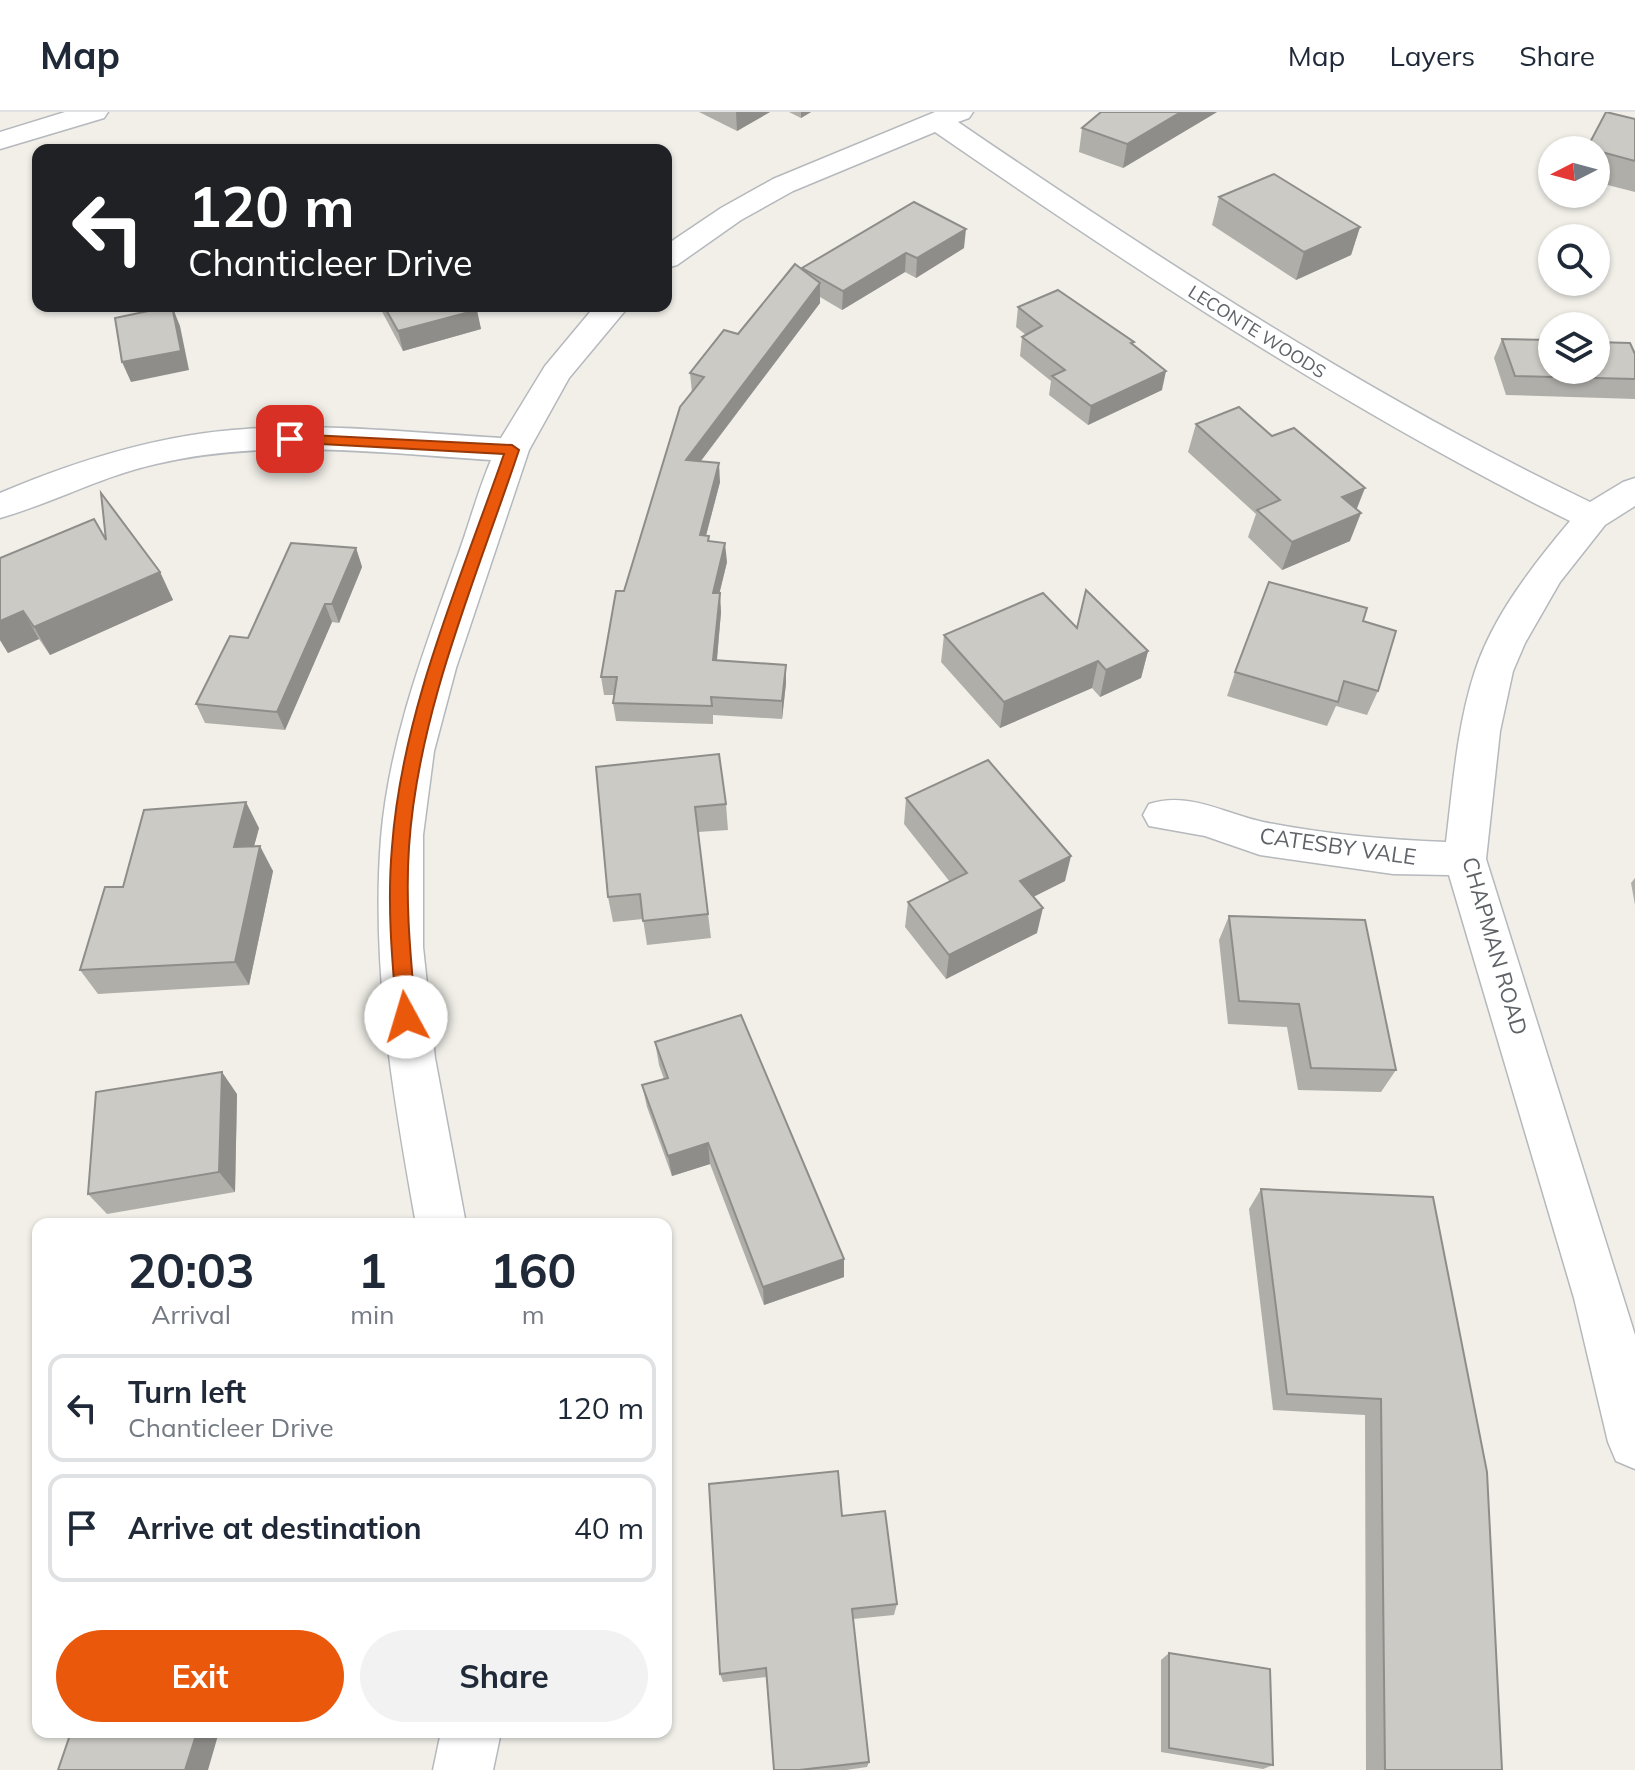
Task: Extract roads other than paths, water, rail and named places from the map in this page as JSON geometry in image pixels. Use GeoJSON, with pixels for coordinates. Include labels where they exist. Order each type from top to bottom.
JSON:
{"type":"FeatureCollection","features":[{"type":"Feature","properties":{"kind":"street"},"geometry":{"type":"LineString","coordinates":[[0,141],[94,112]]}},
{"type":"Feature","properties":{"kind":"street"},"geometry":{"type":"LineString","coordinates":[[672,255],[731,214],[783,185],[948,117]]}},
{"type":"Feature","properties":{"kind":"street","name":"LECONTE WOODS"},"geometry":{"type":"LineString","coordinates":[[948,117],[1269,342],[1535,491],[1592,517]]}},
{"type":"Feature","properties":{"kind":"street"},"geometry":{"type":"LineString","coordinates":[[440,1218],[416,1096],[403,991],[398,918],[400,845],[409,777],[428,698],[512,450],[557,373],[608,312]]}},
{"type":"Feature","properties":{"kind":"street"},"geometry":{"type":"LineString","coordinates":[[0,506],[100,468],[209,443],[290,439],[512,450]]}},
{"type":"Feature","properties":{"kind":"street","name":"CHAPMAN ROAD"},"geometry":{"type":"LineString","coordinates":[[1635,490],[1592,517],[1546,574],[1506,643],[1494,671],[1480,731],[1465,859],[1600,1298],[1635,1442]]}},
{"type":"Feature","properties":{"kind":"street","name":"CATESBY VALE"},"geometry":{"type":"LineString","coordinates":[[1164,815],[1206,820],[1260,838],[1393,857],[1465,859]]}},
{"type":"Feature","properties":{"kind":"street"},"geometry":{"type":"LineString","coordinates":[[463,1770],[470,1738]]}}]}
